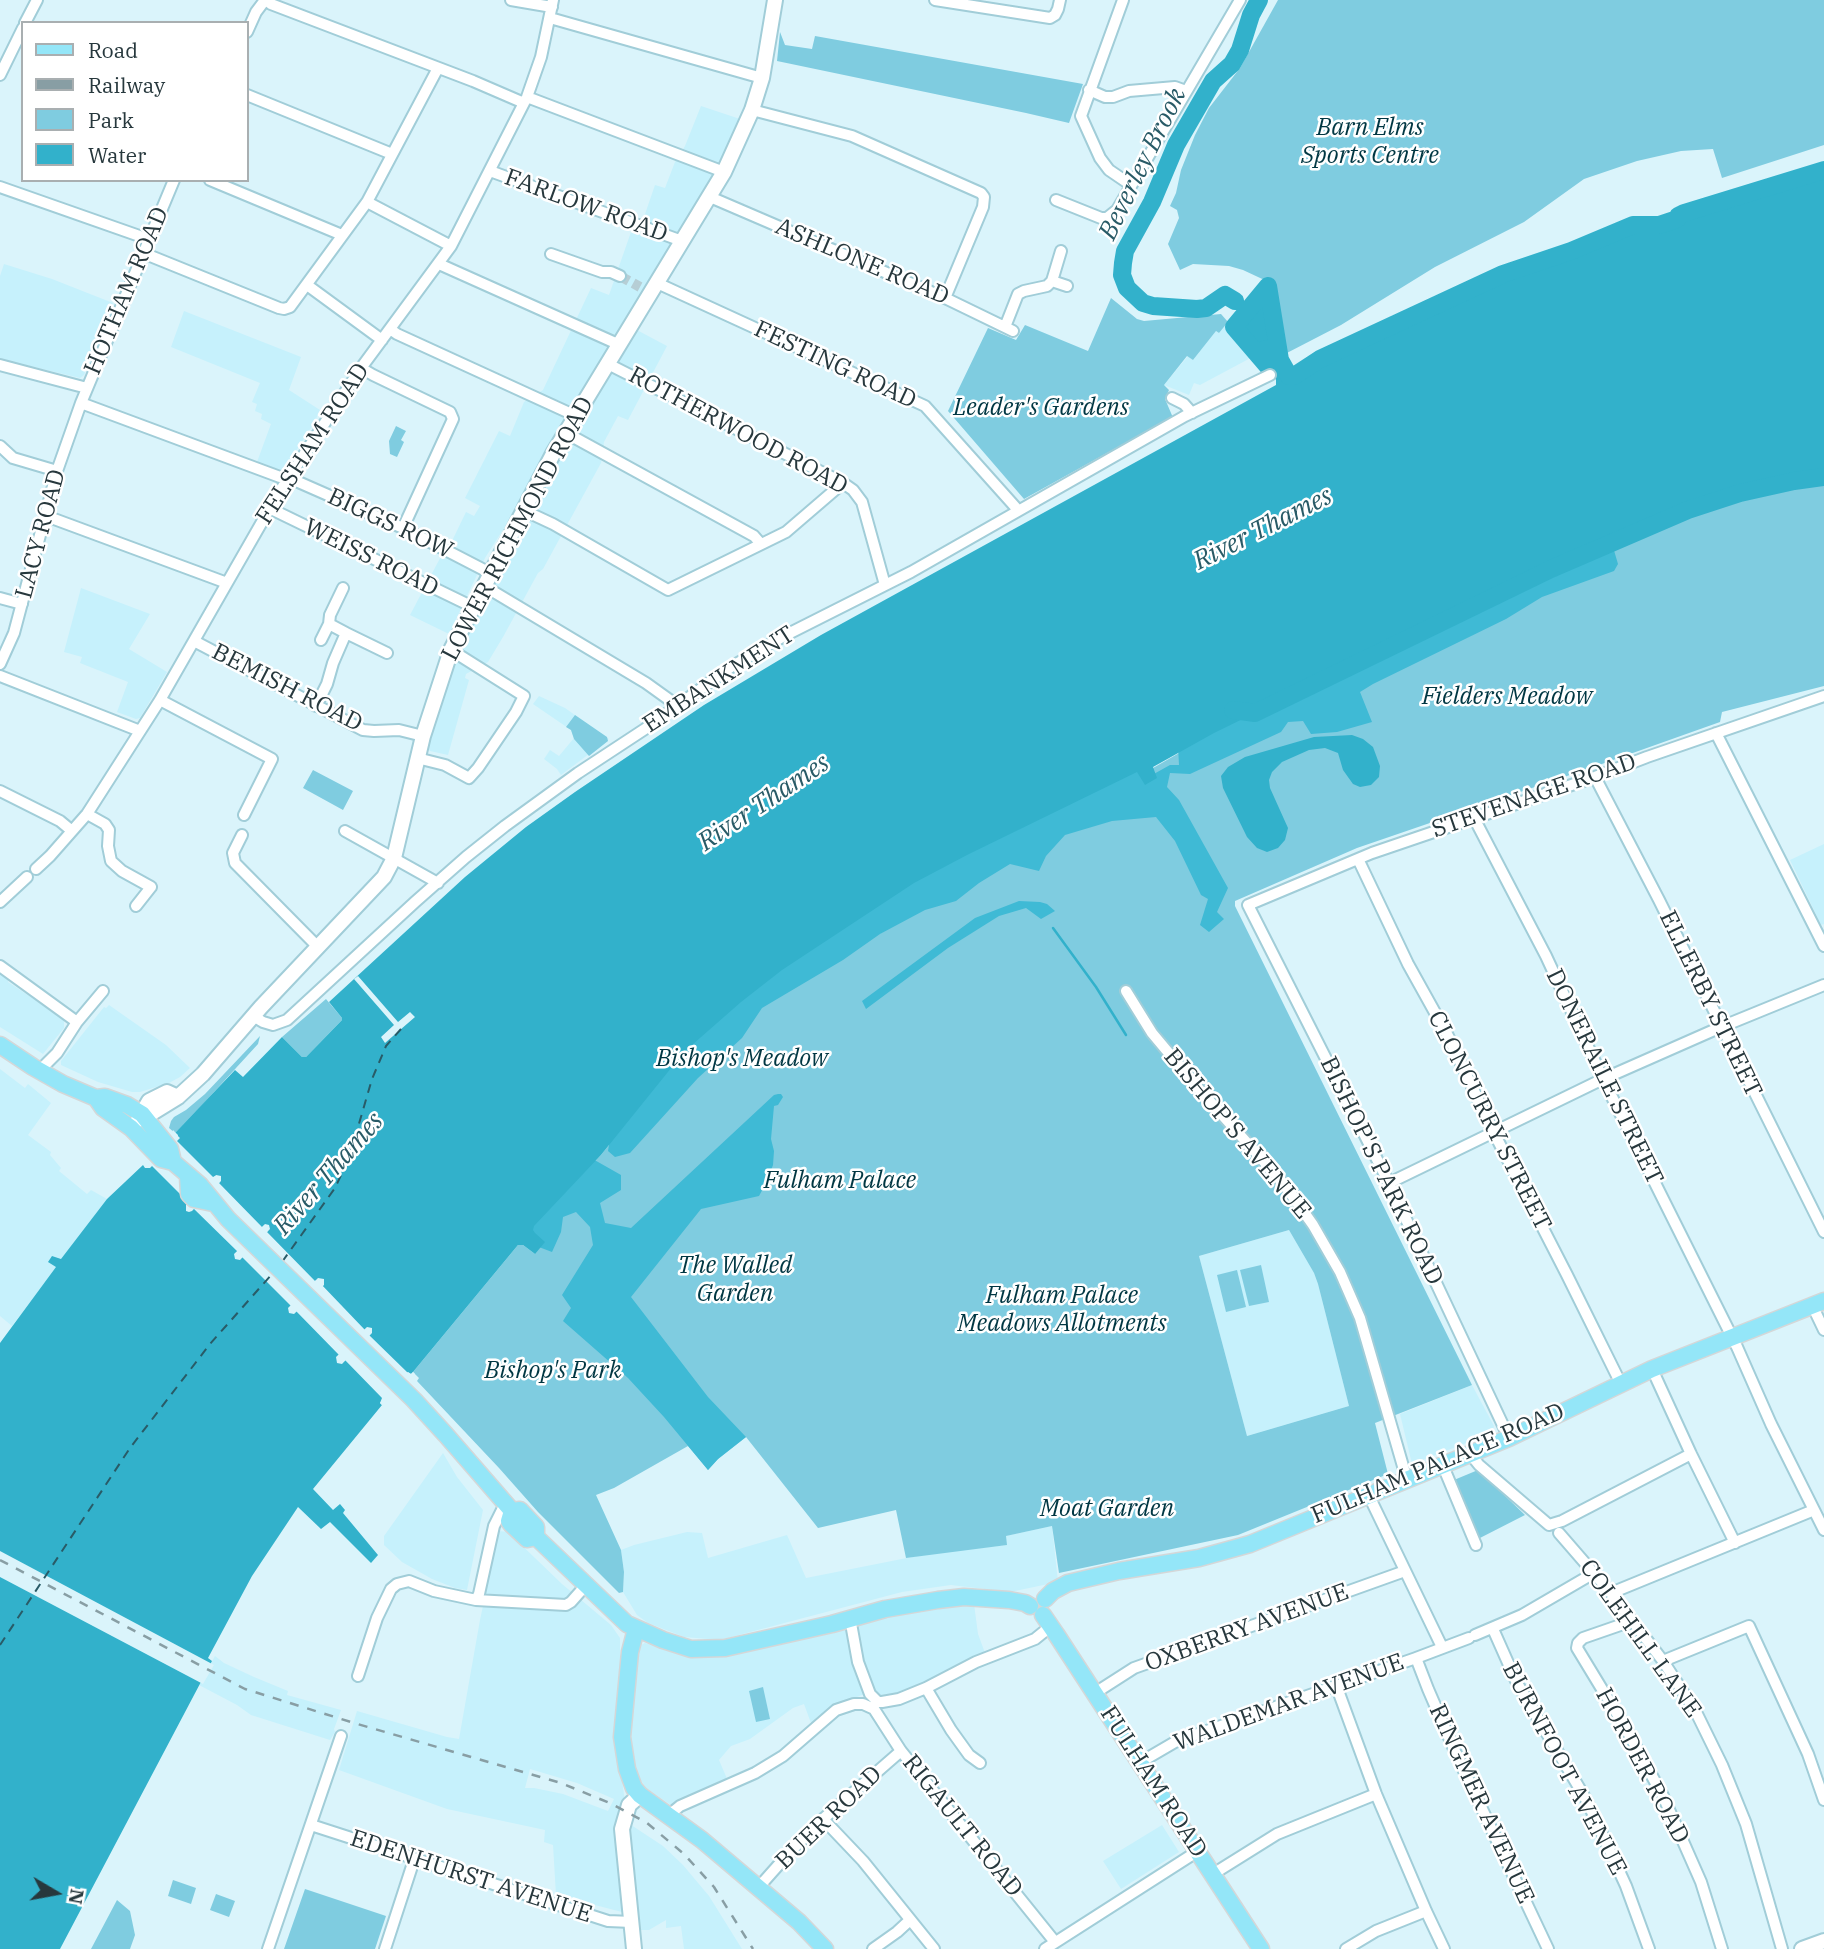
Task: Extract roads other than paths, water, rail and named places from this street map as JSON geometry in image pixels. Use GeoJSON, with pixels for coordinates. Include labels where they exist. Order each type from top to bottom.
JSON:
{"type":"FeatureCollection","features":[{"type":"Feature","properties":{"kind":"main road","name":"LOWER RICHMOND ROAD"},"geometry":{"type":"LineString","coordinates":[[142,1114],[152,1113],[178,1097],[203,1074],[253,1016],[384,877],[394,858],[423,736],[451,650],[566,433],[620,345],[649,288],[682,241],[724,172],[752,110],[762,78],[775,0]]}},
{"type":"Feature","properties":{"kind":"main road"},"geometry":{"type":"LineString","coordinates":[[0,1045],[63,1084],[96,1098],[105,1097],[125,1104],[142,1114],[156,1138],[161,1159],[173,1162],[188,1176],[189,1194],[194,1199],[213,1203],[446,1434],[509,1508],[511,1524],[527,1539],[536,1537],[619,1617],[636,1629],[684,1647],[715,1649],[783,1636],[913,1603],[964,1597],[1026,1603],[1042,1612]]}},
{"type":"Feature","properties":{"kind":"main road","name":"LOWER RICHMOND ROAD"},"geometry":{"type":"LineString","coordinates":[[156,1138],[162,1117],[172,1108],[178,1097]]}},
{"type":"Feature","properties":{"kind":"main road"},"geometry":{"type":"LineString","coordinates":[[96,1098],[103,1108],[131,1128],[156,1138]]}},
{"type":"Feature","properties":{"kind":"main road"},"geometry":{"type":"LineString","coordinates":[[131,1128],[142,1114]]}},
{"type":"Feature","properties":{"kind":"main road","name":"FULHAM PALACE ROAD"},"geometry":{"type":"LineString","coordinates":[[1042,1612],[1062,1586],[1072,1582],[1199,1558],[1250,1544],[1471,1455],[1652,1369],[1818,1303]]}},
{"type":"Feature","properties":{"kind":"main road","name":"FULHAM ROAD"},"geometry":{"type":"LineString","coordinates":[[1042,1612],[1261,1949]]}},
{"type":"Feature","properties":{"kind":"main road"},"geometry":{"type":"LineString","coordinates":[[636,1629],[630,1652],[622,1737],[630,1781],[640,1795],[702,1840],[799,1922],[825,1949]]}},
{"type":"Feature","properties":{"kind":"main road"},"geometry":{"type":"LineString","coordinates":[[634,1949],[622,1829],[629,1805],[640,1795]]}},
{"type":"Feature","properties":{"kind":"main road"},"geometry":{"type":"LineString","coordinates":[[1805,1948],[1824,1941]]}},
{"type":"Feature","properties":{"kind":"street"},"geometry":{"type":"LineString","coordinates":[[26,21],[37,0]]}},
{"type":"Feature","properties":{"kind":"street"},"geometry":{"type":"LineString","coordinates":[[248,30],[256,12],[266,0],[438,68],[724,172]]}},
{"type":"Feature","properties":{"kind":"street"},"geometry":{"type":"LineString","coordinates":[[511,0],[552,9],[762,78]]}},
{"type":"Feature","properties":{"kind":"street"},"geometry":{"type":"LineString","coordinates":[[934,0],[1050,18],[1055,15],[1060,0]]}},
{"type":"Feature","properties":{"kind":"street"},"geometry":{"type":"LineString","coordinates":[[1124,0],[1080,116],[1100,158],[1109,170],[1131,185]]}},
{"type":"Feature","properties":{"kind":"street"},"geometry":{"type":"LineString","coordinates":[[1056,200],[1101,218],[1107,218],[1117,210],[1240,0]]}},
{"type":"Feature","properties":{"kind":"street","name":"FELSHAM ROAD"},"geometry":{"type":"LineString","coordinates":[[0,902],[32,873],[87,814],[160,700],[270,508],[361,368],[439,264],[526,100],[541,57],[552,9]]}},
{"type":"Feature","properties":{"kind":"street"},"geometry":{"type":"LineString","coordinates":[[0,75],[21,35]]}},
{"type":"Feature","properties":{"kind":"street"},"geometry":{"type":"LineString","coordinates":[[143,253],[284,309],[290,307],[367,202],[438,68]]}},
{"type":"Feature","properties":{"kind":"street"},"geometry":{"type":"LineString","coordinates":[[1089,90],[1105,97],[1129,91],[1175,87],[1186,91]]}},
{"type":"Feature","properties":{"kind":"street"},"geometry":{"type":"LineString","coordinates":[[248,95],[392,154]]}},
{"type":"Feature","properties":{"kind":"street"},"geometry":{"type":"LineString","coordinates":[[752,110],[852,136],[981,192],[984,197],[982,207],[945,298]]}},
{"type":"Feature","properties":{"kind":"street","name":"FARLOW ROAD"},"geometry":{"type":"LineString","coordinates":[[490,171],[682,241]]}},
{"type":"Feature","properties":{"kind":"street","name":"HOTHAM ROAD"},"geometry":{"type":"LineString","coordinates":[[81,403],[173,182]]}},
{"type":"Feature","properties":{"kind":"street"},"geometry":{"type":"LineString","coordinates":[[215,182],[342,235]]}},
{"type":"Feature","properties":{"kind":"street"},"geometry":{"type":"LineString","coordinates":[[0,187],[148,239]]}},
{"type":"Feature","properties":{"kind":"street","name":"ASHLONE ROAD"},"geometry":{"type":"LineString","coordinates":[[710,197],[945,298],[1009,329],[1018,295],[1047,286],[1052,281]]}},
{"type":"Feature","properties":{"kind":"street"},"geometry":{"type":"LineString","coordinates":[[367,202],[450,246]]}},
{"type":"Feature","properties":{"kind":"street"},"geometry":{"type":"LineString","coordinates":[[1061,251],[1052,281],[1067,286]]}},
{"type":"Feature","properties":{"kind":"street"},"geometry":{"type":"LineString","coordinates":[[551,254],[621,276]]}},
{"type":"Feature","properties":{"kind":"street"},"geometry":{"type":"LineString","coordinates":[[439,264],[620,345]]}},
{"type":"Feature","properties":{"kind":"street"},"geometry":{"type":"LineString","coordinates":[[307,285],[382,340]]}},
{"type":"Feature","properties":{"kind":"street","name":"FESTING ROAD"},"geometry":{"type":"LineString","coordinates":[[649,288],[925,406],[1018,510]]}},
{"type":"Feature","properties":{"kind":"street"},"geometry":{"type":"LineString","coordinates":[[390,329],[576,416]]}},
{"type":"Feature","properties":{"kind":"street","name":"ROTHERWOOD ROAD"},"geometry":{"type":"LineString","coordinates":[[608,364],[843,483],[862,502],[886,585]]}},
{"type":"Feature","properties":{"kind":"street"},"geometry":{"type":"LineString","coordinates":[[0,365],[87,388]]}},
{"type":"Feature","properties":{"kind":"street"},"geometry":{"type":"LineString","coordinates":[[361,368],[450,412],[453,419],[403,528]]}},
{"type":"Feature","properties":{"kind":"street","name":"EMBANKMENT"},"geometry":{"type":"LineString","coordinates":[[253,1016],[273,1025],[287,1020],[466,857],[531,806],[731,667],[784,636],[886,585],[1192,413],[1270,375]]}},
{"type":"Feature","properties":{"kind":"street"},"geometry":{"type":"LineString","coordinates":[[1172,398],[1184,404],[1192,413]]}},
{"type":"Feature","properties":{"kind":"street","name":"BIGGS ROW"},"geometry":{"type":"LineString","coordinates":[[81,403],[351,504],[491,573]]}},
{"type":"Feature","properties":{"kind":"street","name":"LACY ROAD"},"geometry":{"type":"LineString","coordinates":[[0,664],[14,633],[57,471],[81,403]]}},
{"type":"Feature","properties":{"kind":"street"},"geometry":{"type":"LineString","coordinates":[[566,433],[754,536],[761,544]]}},
{"type":"Feature","properties":{"kind":"street"},"geometry":{"type":"LineString","coordinates":[[0,446],[13,458],[57,471]]}},
{"type":"Feature","properties":{"kind":"street"},"geometry":{"type":"LineString","coordinates":[[523,510],[553,524],[668,590],[786,532],[843,483]]}},
{"type":"Feature","properties":{"kind":"street","name":"WEISS ROAD"},"geometry":{"type":"LineString","coordinates":[[270,508],[473,607]]}},
{"type":"Feature","properties":{"kind":"street"},"geometry":{"type":"LineString","coordinates":[[46,516],[227,583]]}},
{"type":"Feature","properties":{"kind":"street"},"geometry":{"type":"LineString","coordinates":[[484,586],[678,706]]}},
{"type":"Feature","properties":{"kind":"street"},"geometry":{"type":"LineString","coordinates":[[321,640],[343,588]]}},
{"type":"Feature","properties":{"kind":"street"},"geometry":{"type":"LineString","coordinates":[[0,598],[22,604]]}},
{"type":"Feature","properties":{"kind":"street"},"geometry":{"type":"LineString","coordinates":[[329,624],[387,653]]}},
{"type":"Feature","properties":{"kind":"street"},"geometry":{"type":"LineString","coordinates":[[316,706],[346,633]]}},
{"type":"Feature","properties":{"kind":"street","name":"BEMISH ROAD"},"geometry":{"type":"LineString","coordinates":[[194,641],[363,730],[398,730],[423,736]]}},
{"type":"Feature","properties":{"kind":"street"},"geometry":{"type":"LineString","coordinates":[[417,758],[445,765],[469,778],[516,712],[524,696],[451,650]]}},
{"type":"Feature","properties":{"kind":"street"},"geometry":{"type":"LineString","coordinates":[[0,676],[140,731]]}},
{"type":"Feature","properties":{"kind":"street","name":"STEVENAGE ROAD"},"geometry":{"type":"LineString","coordinates":[[1248,905],[1358,859],[1824,696]]}},
{"type":"Feature","properties":{"kind":"street"},"geometry":{"type":"LineString","coordinates":[[160,700],[272,759],[244,815]]}},
{"type":"Feature","properties":{"kind":"street"},"geometry":{"type":"LineString","coordinates":[[1716,733],[1824,946]]}},
{"type":"Feature","properties":{"kind":"street","name":"ELLERBY STREET"},"geometry":{"type":"LineString","coordinates":[[1595,777],[1824,1232]]}},
{"type":"Feature","properties":{"kind":"street"},"geometry":{"type":"LineString","coordinates":[[0,791],[60,821],[72,831]]}},
{"type":"Feature","properties":{"kind":"street"},"geometry":{"type":"LineString","coordinates":[[87,814],[105,824],[111,861],[122,871],[151,887],[136,906]]}},
{"type":"Feature","properties":{"kind":"street","name":"DONERAILE STREET"},"geometry":{"type":"LineString","coordinates":[[1474,818],[1546,956],[1603,1079],[1732,1337],[1771,1424],[1824,1530]]}},
{"type":"Feature","properties":{"kind":"street"},"geometry":{"type":"LineString","coordinates":[[345,831],[438,883]]}},
{"type":"Feature","properties":{"kind":"street"},"geometry":{"type":"LineString","coordinates":[[242,835],[233,853],[235,863],[318,947]]}},
{"type":"Feature","properties":{"kind":"street","name":"CLONCURRY STREET"},"geometry":{"type":"LineString","coordinates":[[1358,859],[1408,964],[1448,1036],[1621,1384]]}},
{"type":"Feature","properties":{"kind":"street","name":"BISHOP'S PARK ROAD"},"geometry":{"type":"LineString","coordinates":[[1248,905],[1389,1184],[1510,1438]]}},
{"type":"Feature","properties":{"kind":"street"},"geometry":{"type":"LineString","coordinates":[[0,966],[76,1022]]}},
{"type":"Feature","properties":{"kind":"street"},"geometry":{"type":"LineString","coordinates":[[1389,1184],[1603,1079],[1824,985]]}},
{"type":"Feature","properties":{"kind":"street"},"geometry":{"type":"LineString","coordinates":[[39,1071],[57,1053],[76,1022],[103,990]]}},
{"type":"Feature","properties":{"kind":"street","name":"BISHOP'S AVENUE"},"geometry":{"type":"LineString","coordinates":[[1126,991],[1152,1033],[1284,1184],[1313,1225],[1340,1272],[1360,1318],[1407,1480]]}},
{"type":"Feature","properties":{"kind":"street"},"geometry":{"type":"LineString","coordinates":[[1818,1303],[1824,1330]]}},
{"type":"Feature","properties":{"kind":"street"},"geometry":{"type":"LineString","coordinates":[[1652,1369],[1735,1543]]}},
{"type":"Feature","properties":{"kind":"street"},"geometry":{"type":"LineString","coordinates":[[1471,1455],[1549,1525],[1562,1521],[1691,1454]]}},
{"type":"Feature","properties":{"kind":"street"},"geometry":{"type":"LineString","coordinates":[[1443,1466],[1476,1545]]}},
{"type":"Feature","properties":{"kind":"street"},"geometry":{"type":"LineString","coordinates":[[1369,1496],[1441,1647]]}},
{"type":"Feature","properties":{"kind":"street"},"geometry":{"type":"LineString","coordinates":[[476,1600],[494,1526],[509,1508]]}},
{"type":"Feature","properties":{"kind":"street"},"geometry":{"type":"LineString","coordinates":[[1611,1593],[1814,1510]]}},
{"type":"Feature","properties":{"kind":"street","name":"COLEHILL LANE"},"geometry":{"type":"LineString","coordinates":[[1559,1534],[1611,1593],[1663,1661],[1696,1712],[1722,1765],[1746,1824],[1782,1949]]}},
{"type":"Feature","properties":{"kind":"street","name":"OXBERRY AVENUE"},"geometry":{"type":"LineString","coordinates":[[1095,1693],[1139,1666],[1405,1572]]}},
{"type":"Feature","properties":{"kind":"street"},"geometry":{"type":"LineString","coordinates":[[1493,1629],[1594,1573]]}},
{"type":"Feature","properties":{"kind":"street"},"geometry":{"type":"LineString","coordinates":[[358,1676],[391,1589],[403,1581],[444,1594],[476,1600],[566,1605],[587,1584]]}},
{"type":"Feature","properties":{"kind":"street"},"geometry":{"type":"LineString","coordinates":[[669,1815],[687,1802],[755,1773],[783,1756],[836,1710],[854,1704],[875,1705],[899,1699],[976,1662],[1035,1639],[1042,1612]]}},
{"type":"Feature","properties":{"kind":"street","name":"RIGAULT ROAD"},"geometry":{"type":"LineString","coordinates":[[850,1618],[858,1662],[870,1694],[901,1751],[1055,1942]]}},
{"type":"Feature","properties":{"kind":"street","name":"HORDER ROAD"},"geometry":{"type":"LineString","coordinates":[[1632,1621],[1583,1638],[1577,1648],[1625,1727],[1667,1805],[1700,1882],[1722,1949]]}},
{"type":"Feature","properties":{"kind":"street"},"geometry":{"type":"LineString","coordinates":[[1663,1661],[1749,1626],[1808,1754],[1824,1800]]}},
{"type":"Feature","properties":{"kind":"street","name":"WALDEMAR AVENUE"},"geometry":{"type":"LineString","coordinates":[[1139,1763],[1175,1742],[1493,1629]]}},
{"type":"Feature","properties":{"kind":"street","name":"BURNFOOT AVENUE"},"geometry":{"type":"LineString","coordinates":[[1493,1629],[1517,1683],[1587,1801],[1626,1886],[1648,1949]]}},
{"type":"Feature","properties":{"kind":"street","name":"RINGMER AVENUE"},"geometry":{"type":"LineString","coordinates":[[1416,1658],[1441,1719],[1548,1949]]}},
{"type":"Feature","properties":{"kind":"street"},"geometry":{"type":"LineString","coordinates":[[1336,1685],[1376,1794],[1444,1949]]}},
{"type":"Feature","properties":{"kind":"street"},"geometry":{"type":"LineString","coordinates":[[926,1688],[951,1730],[970,1755],[980,1763]]}},
{"type":"Feature","properties":{"kind":"street"},"geometry":{"type":"LineString","coordinates":[[268,1949],[341,1736]]}},
{"type":"Feature","properties":{"kind":"street","name":"BUER ROAD"},"geometry":{"type":"LineString","coordinates":[[758,1888],[824,1819],[901,1751]]}},
{"type":"Feature","properties":{"kind":"street"},"geometry":{"type":"LineString","coordinates":[[1213,1874],[1277,1834],[1376,1794]]}},
{"type":"Feature","properties":{"kind":"street"},"geometry":{"type":"LineString","coordinates":[[824,1819],[863,1861],[934,1949]]}},
{"type":"Feature","properties":{"kind":"street","name":"EDENHURST AVENUE"},"geometry":{"type":"LineString","coordinates":[[311,1825],[608,1921],[632,1922]]}},
{"type":"Feature","properties":{"kind":"street"},"geometry":{"type":"LineString","coordinates":[[1045,1949],[1198,1851]]}},
{"type":"Feature","properties":{"kind":"street"},"geometry":{"type":"LineString","coordinates":[[385,1949],[414,1860]]}},
{"type":"Feature","properties":{"kind":"street"},"geometry":{"type":"LineString","coordinates":[[1346,1949],[1376,1931],[1426,1911]]}},
{"type":"Feature","properties":{"kind":"street"},"geometry":{"type":"LineString","coordinates":[[874,1949],[910,1920]]}},
{"type":"Feature","properties":{"kind":"water","name":"River Thames"},"geometry":{"type":"Polygon","coordinates":[[[1824,170],[1824,477],[1767,487],[1713,501],[1618,539],[1494,596],[1214,733],[1153,767],[1157,778],[1145,785],[1137,772],[914,883],[782,970],[741,1002],[684,1052],[601,1155],[534,1226],[535,1233],[545,1242],[535,1254],[523,1245],[518,1245],[413,1372],[408,1372],[380,1403],[382,1405],[313,1489],[333,1510],[340,1504],[345,1510],[343,1513],[378,1555],[371,1563],[330,1522],[321,1529],[298,1507],[252,1576],[208,1658],[212,1661],[60,1949],[0,1949],[0,1343],[56,1267],[48,1262],[52,1256],[61,1259],[107,1199],[143,1165],[150,1168],[180,1138],[175,1133],[235,1070],[243,1077],[282,1037],[302,1057],[306,1057],[342,1020],[329,1002],[465,877],[526,827],[575,792],[704,705],[821,635],[1276,385],[1268,365],[1234,327],[1268,286],[1280,360],[1289,376],[1294,376],[1320,359],[1503,274],[1571,251],[1633,225],[1659,225],[1684,213],[1824,170]],[[216,1175],[186,1205],[186,1211],[192,1211],[221,1181],[221,1176],[216,1175]],[[265,1224],[234,1254],[235,1259],[240,1260],[270,1229],[269,1225],[265,1224]],[[318,1278],[288,1308],[289,1313],[294,1314],[324,1285],[324,1279],[318,1278]],[[367,1327],[336,1357],[337,1363],[342,1364],[372,1333],[372,1328],[367,1327]]]}},
{"type":"Feature","properties":{"kind":"water"},"geometry":{"type":"Polygon","coordinates":[[[1352,735],[1373,747],[1380,766],[1379,777],[1371,785],[1360,787],[1353,784],[1343,770],[1338,753],[1325,748],[1309,750],[1282,762],[1272,772],[1269,780],[1288,828],[1285,840],[1278,848],[1267,852],[1257,848],[1247,837],[1223,788],[1221,776],[1228,767],[1245,757],[1314,737],[1352,735]]]}},
{"type":"Feature","properties":{"kind":"waterway","name":"Beverley Brook"},"geometry":{"type":"LineString","coordinates":[[1235,301],[1225,295],[1206,308],[1153,306],[1143,303],[1127,288],[1122,275],[1125,251],[1152,202],[1176,145],[1213,81],[1232,64],[1259,0]]}},
{"type":"Feature","properties":{"kind":"waterway"},"geometry":{"type":"LineString","coordinates":[[1265,349],[1273,368],[1270,369],[1234,327],[1268,286],[1280,360],[1289,376],[1294,376],[1320,359],[1503,274],[1571,251],[1633,225],[1659,225],[1677,219],[1684,213],[1824,170]]}},
{"type":"Feature","properties":{"kind":"waterway"},"geometry":{"type":"LineString","coordinates":[[1233,710],[1255,713],[1551,569],[1688,510],[1740,493],[1824,477]]}},
{"type":"Feature","properties":{"kind":"waterway"},"geometry":{"type":"LineString","coordinates":[[1053,928],[1096,987],[1126,1035]]}},
{"type":"Feature","properties":{"kind":"tunnel"},"geometry":{"type":"LineString","coordinates":[[620,276],[640,287]]}},
{"type":"Feature","properties":{"kind":"railway"},"geometry":{"type":"LineString","coordinates":[[0,1560],[245,1689],[561,1783],[612,1804],[647,1823],[684,1854],[714,1887],[753,1949]]}},
{"type":"Feature","properties":{"kind":"park label","name":"Barn Elms Sports Centre"},"geometry":{"type":"Point","coordinates":[1370,142]}},
{"type":"Feature","properties":{"kind":"park label","name":"Leader's Gardens"},"geometry":{"type":"Point","coordinates":[1041,408]}},
{"type":"Feature","properties":{"kind":"park label","name":"Fielders Meadow"},"geometry":{"type":"Point","coordinates":[1507,697]}},
{"type":"Feature","properties":{"kind":"park label","name":"Bishop's Meadow"},"geometry":{"type":"Point","coordinates":[742,1059]}},
{"type":"Feature","properties":{"kind":"park label","name":"Fulham Palace"},"geometry":{"type":"Point","coordinates":[840,1181]}},
{"type":"Feature","properties":{"kind":"park label","name":"The Walled Garden"},"geometry":{"type":"Point","coordinates":[735,1280]}},
{"type":"Feature","properties":{"kind":"park label","name":"Fulham Palace Meadows Allotments"},"geometry":{"type":"Point","coordinates":[1062,1310]}},
{"type":"Feature","properties":{"kind":"park label","name":"Bishop's Park"},"geometry":{"type":"Point","coordinates":[553,1371]}},
{"type":"Feature","properties":{"kind":"park label","name":"Moat Garden"},"geometry":{"type":"Point","coordinates":[1107,1509]}}]}
